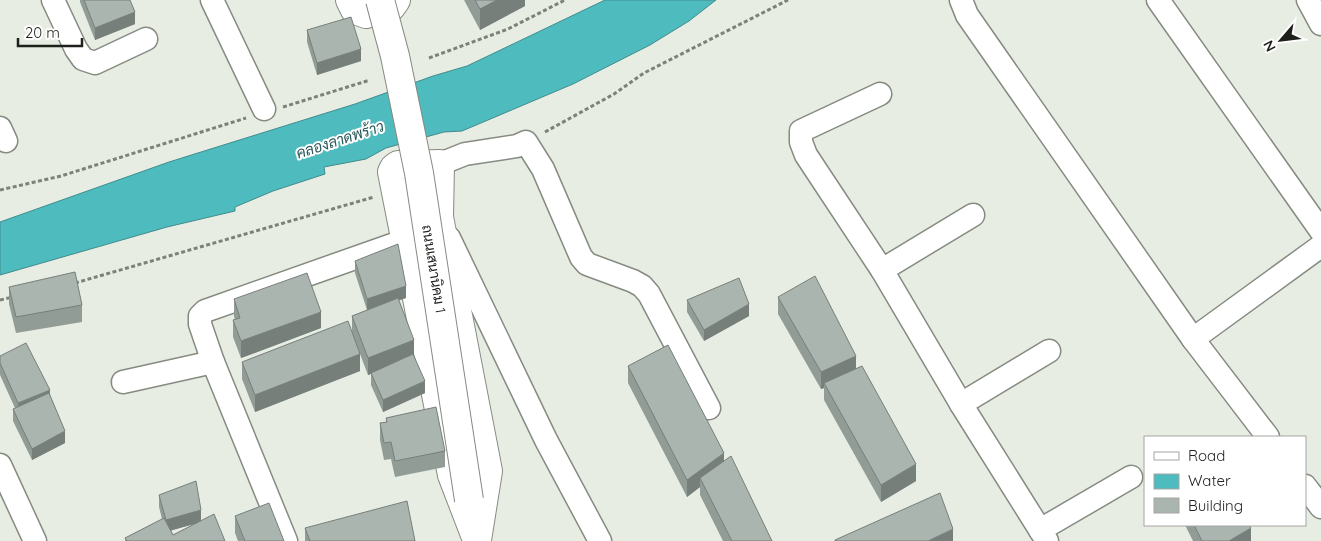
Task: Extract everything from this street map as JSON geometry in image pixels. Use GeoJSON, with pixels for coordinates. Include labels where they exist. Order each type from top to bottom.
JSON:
{"type":"FeatureCollection","features":[{"type":"Feature","properties":{"kind":"street"},"geometry":{"type":"LineString","coordinates":[[53,0],[76,49],[83,59],[95,63],[146,39]]}},
{"type":"Feature","properties":{"kind":"street"},"geometry":{"type":"LineString","coordinates":[[212,0],[263,112]]}},
{"type":"Feature","properties":{"kind":"street"},"geometry":{"type":"LineString","coordinates":[[350,0],[354,10],[366,14],[391,7],[396,0]]}},
{"type":"Feature","properties":{"kind":"street","name":"ถนนเสนานิคม 1"},"geometry":{"type":"LineString","coordinates":[[380,0],[419,173],[469,500],[477,541]]}},
{"type":"Feature","properties":{"kind":"street"},"geometry":{"type":"LineString","coordinates":[[961,0],[967,15],[1193,339],[1267,436]]}},
{"type":"Feature","properties":{"kind":"street"},"geometry":{"type":"LineString","coordinates":[[1158,0],[1321,231]]}},
{"type":"Feature","properties":{"kind":"street"},"geometry":{"type":"LineString","coordinates":[[1308,0],[1321,24]]}},
{"type":"Feature","properties":{"kind":"street"},"geometry":{"type":"LineString","coordinates":[[880,94],[802,131],[801,142],[806,155],[882,270],[961,404],[1044,535],[1131,477]]}},
{"type":"Feature","properties":{"kind":"street"},"geometry":{"type":"LineString","coordinates":[[477,541],[452,474],[392,172],[394,168],[398,166],[440,164],[465,154],[518,146],[526,142],[542,170],[580,257],[587,264],[642,286],[649,294],[710,408]]}},
{"type":"Feature","properties":{"kind":"street"},"geometry":{"type":"LineString","coordinates":[[440,164],[439,216],[488,471],[477,541]]}},
{"type":"Feature","properties":{"kind":"street"},"geometry":{"type":"LineString","coordinates":[[882,270],[973,215]]}},
{"type":"Feature","properties":{"kind":"street"},"geometry":{"type":"LineString","coordinates":[[439,216],[546,440],[600,541]]}},
{"type":"Feature","properties":{"kind":"street"},"geometry":{"type":"LineString","coordinates":[[286,541],[213,362],[200,324],[200,316],[205,311],[406,240]]}},
{"type":"Feature","properties":{"kind":"street"},"geometry":{"type":"LineString","coordinates":[[1193,339],[1321,246]]}},
{"type":"Feature","properties":{"kind":"street"},"geometry":{"type":"LineString","coordinates":[[961,404],[1049,351]]}},
{"type":"Feature","properties":{"kind":"street"},"geometry":{"type":"LineString","coordinates":[[123,382],[213,362]]}},
{"type":"Feature","properties":{"kind":"street"},"geometry":{"type":"LineString","coordinates":[[0,465],[35,541]]}},
{"type":"Feature","properties":{"kind":"street"},"geometry":{"type":"LineString","coordinates":[[1306,487],[1321,507]]}},
{"type":"Feature","properties":{"kind":"path"},"geometry":{"type":"LineString","coordinates":[[429,58],[508,29],[565,0]]}},
{"type":"Feature","properties":{"kind":"path"},"geometry":{"type":"LineString","coordinates":[[526,142],[614,94],[644,73],[788,0]]}},
{"type":"Feature","properties":{"kind":"path"},"geometry":{"type":"LineString","coordinates":[[0,190],[62,176],[370,80]]}},
{"type":"Feature","properties":{"kind":"path"},"geometry":{"type":"LineString","coordinates":[[73,284],[396,191]]}},
{"type":"Feature","properties":{"kind":"path"},"geometry":{"type":"LineString","coordinates":[[0,300],[18,296]]}},
{"type":"Feature","properties":{"kind":"water","name":"คลองลาดพร้าว"},"geometry":{"type":"Polygon","coordinates":[[[605,0],[716,0],[689,21],[650,45],[573,84],[462,131],[444,132],[386,148],[366,159],[324,167],[325,174],[273,191],[235,207],[235,211],[167,227],[0,275],[0,222],[169,162],[355,104],[467,66],[605,0]]]}},
{"type":"Feature","properties":{"kind":"building"},"geometry":{"type":"Polygon","coordinates":[[[84,0],[130,0],[135,12],[95,28],[84,0]]]}},
{"type":"Feature","properties":{"kind":"building"},"geometry":{"type":"Polygon","coordinates":[[[475,0],[497,0],[480,9],[475,0]]]}},
{"type":"Feature","properties":{"kind":"building"},"geometry":{"type":"Polygon","coordinates":[[[351,17],[361,49],[317,63],[307,30],[351,17]]]}},
{"type":"Feature","properties":{"kind":"building"},"geometry":{"type":"Polygon","coordinates":[[[398,244],[406,286],[367,299],[355,261],[398,244]]]}},
{"type":"Feature","properties":{"kind":"building"},"geometry":{"type":"Polygon","coordinates":[[[75,272],[82,305],[16,317],[9,287],[75,272]]]}},
{"type":"Feature","properties":{"kind":"building"},"geometry":{"type":"Polygon","coordinates":[[[307,273],[321,312],[241,341],[233,320],[240,318],[234,299],[307,273]]]}},
{"type":"Feature","properties":{"kind":"building"},"geometry":{"type":"Polygon","coordinates":[[[815,276],[856,356],[821,372],[778,297],[815,276]]]}},
{"type":"Feature","properties":{"kind":"building"},"geometry":{"type":"Polygon","coordinates":[[[739,278],[749,304],[704,330],[687,300],[739,278]]]}},
{"type":"Feature","properties":{"kind":"building"},"geometry":{"type":"Polygon","coordinates":[[[398,298],[414,340],[368,358],[352,316],[398,298]]]}},
{"type":"Feature","properties":{"kind":"building"},"geometry":{"type":"Polygon","coordinates":[[[348,321],[360,354],[255,395],[242,362],[348,321]]]}},
{"type":"Feature","properties":{"kind":"building"},"geometry":{"type":"Polygon","coordinates":[[[26,343],[50,390],[18,403],[0,363],[0,356],[26,343]]]}},
{"type":"Feature","properties":{"kind":"building"},"geometry":{"type":"Polygon","coordinates":[[[668,345],[724,453],[687,480],[628,366],[668,345]]]}},
{"type":"Feature","properties":{"kind":"building"},"geometry":{"type":"Polygon","coordinates":[[[413,354],[425,381],[383,400],[371,373],[413,354]]]}},
{"type":"Feature","properties":{"kind":"building"},"geometry":{"type":"Polygon","coordinates":[[[862,366],[916,464],[881,485],[824,383],[862,366]]]}},
{"type":"Feature","properties":{"kind":"building"},"geometry":{"type":"Polygon","coordinates":[[[49,393],[65,431],[32,449],[13,409],[49,393]]]}},
{"type":"Feature","properties":{"kind":"building"},"geometry":{"type":"Polygon","coordinates":[[[436,407],[445,451],[395,461],[391,442],[384,443],[380,423],[387,422],[386,418],[436,407]]]}},
{"type":"Feature","properties":{"kind":"building"},"geometry":{"type":"Polygon","coordinates":[[[731,456],[772,541],[732,541],[700,478],[731,456]]]}},
{"type":"Feature","properties":{"kind":"building"},"geometry":{"type":"Polygon","coordinates":[[[196,481],[201,510],[166,520],[159,495],[196,481]]]}},
{"type":"Feature","properties":{"kind":"building"},"geometry":{"type":"Polygon","coordinates":[[[940,493],[953,529],[928,541],[835,541],[835,540],[940,493]]]}},
{"type":"Feature","properties":{"kind":"building"},"geometry":{"type":"Polygon","coordinates":[[[407,501],[415,541],[310,541],[305,528],[407,501]]]}},
{"type":"Feature","properties":{"kind":"building"},"geometry":{"type":"Polygon","coordinates":[[[269,503],[284,541],[245,541],[235,516],[269,503]]]}},
{"type":"Feature","properties":{"kind":"building"},"geometry":{"type":"Polygon","coordinates":[[[214,514],[225,541],[127,541],[125,538],[164,518],[173,535],[214,514]]]}},
{"type":"Feature","properties":{"kind":"building"},"geometry":{"type":"Polygon","coordinates":[[[1194,526],[1250,526],[1251,528],[1229,541],[1202,541],[1194,526]]]}}]}
